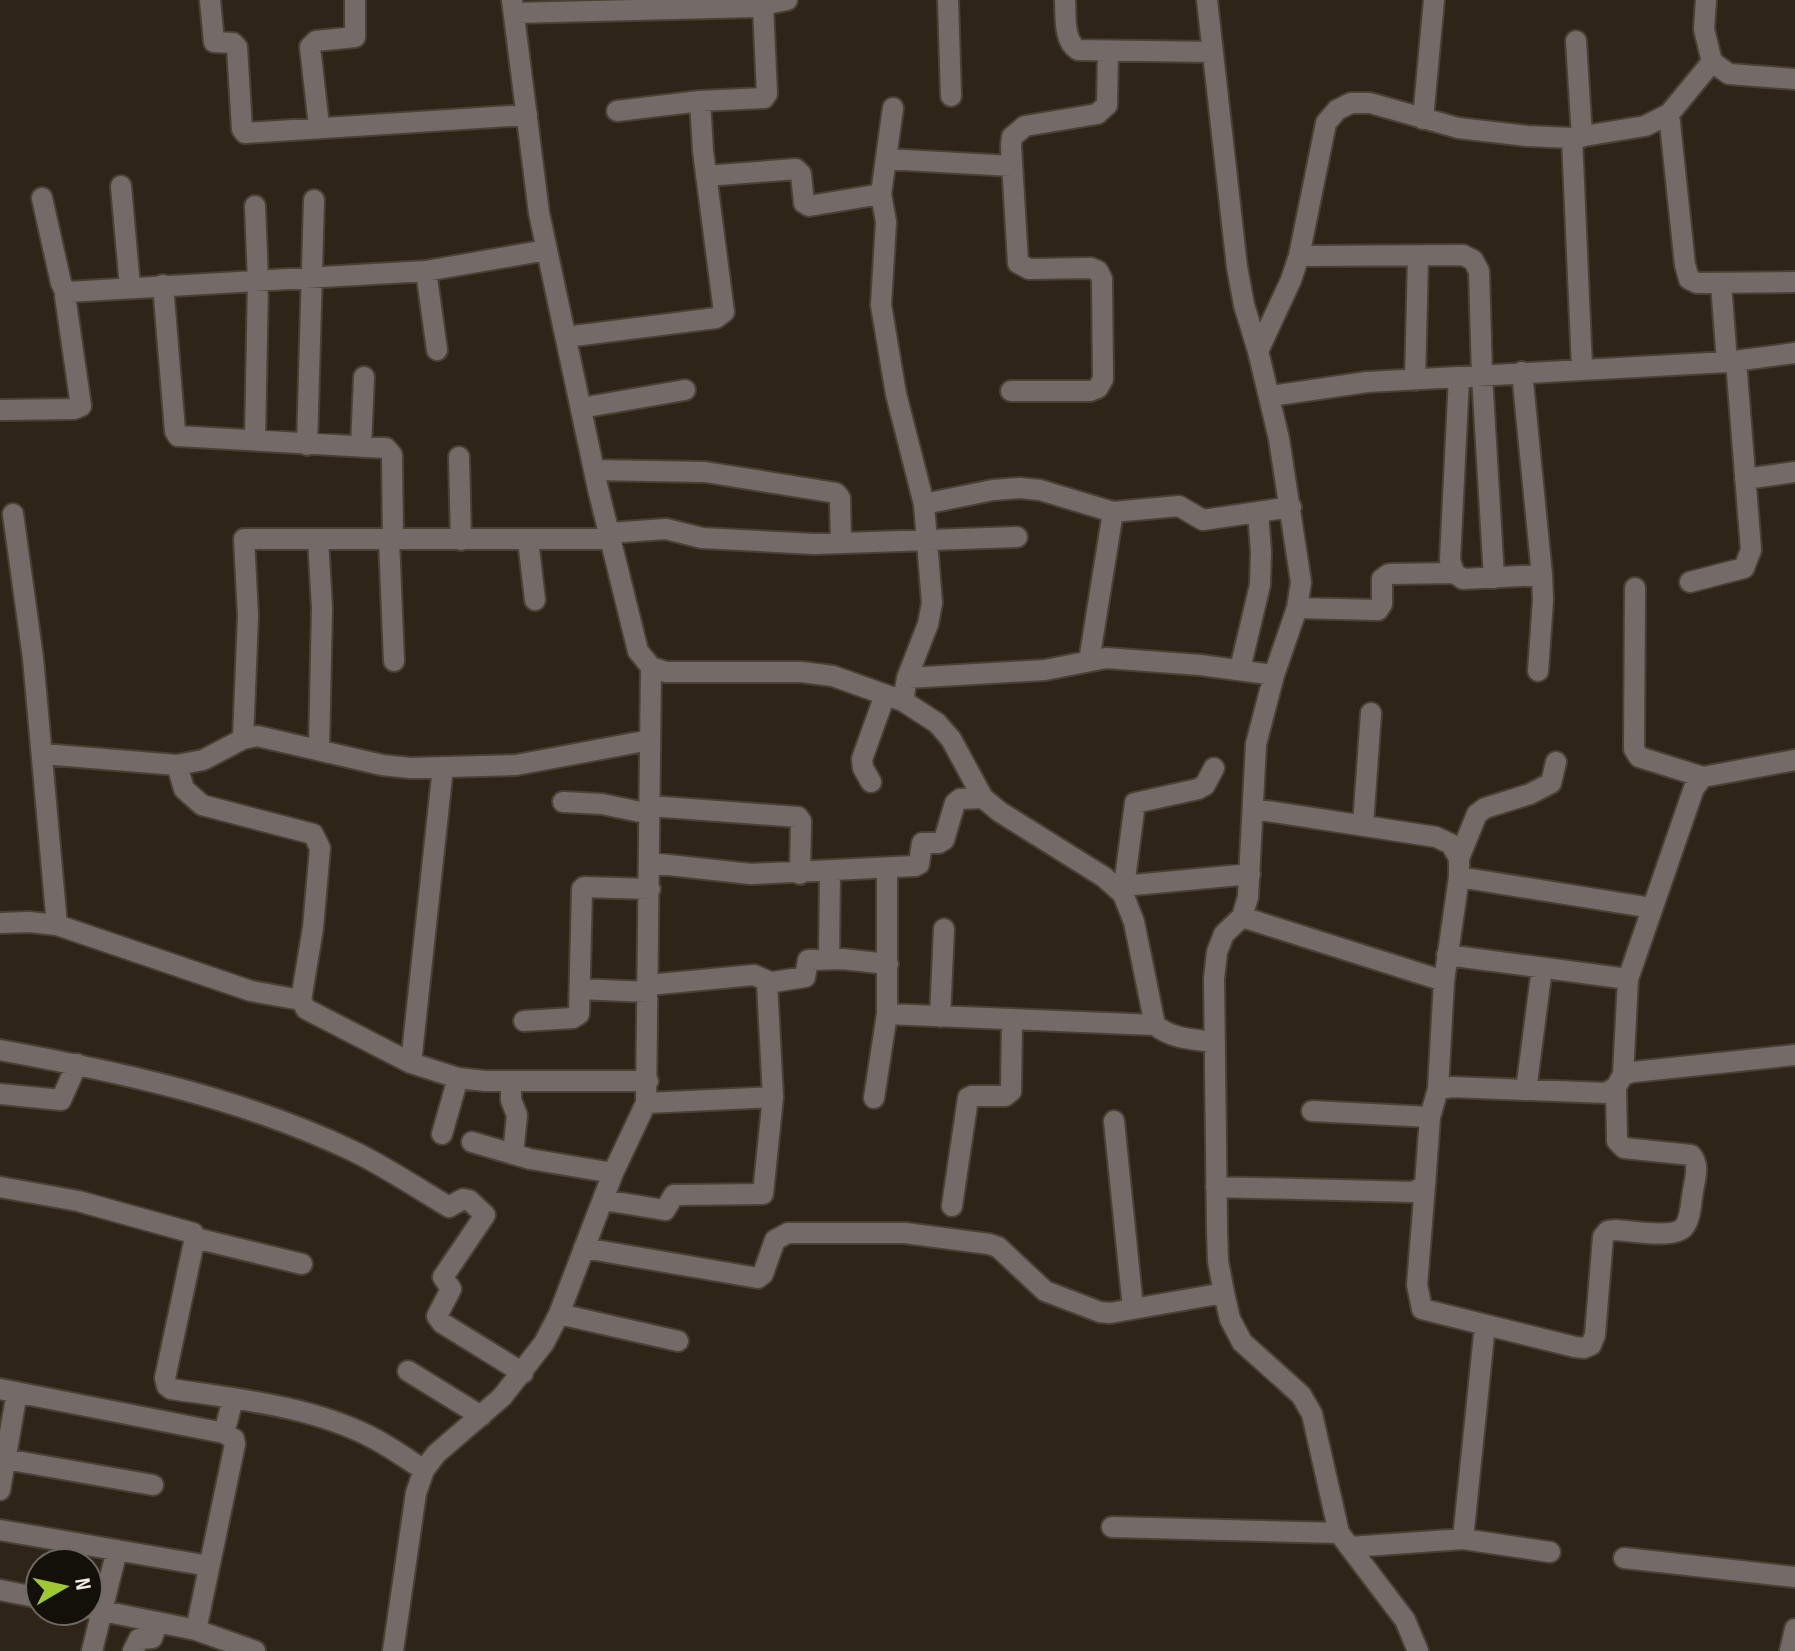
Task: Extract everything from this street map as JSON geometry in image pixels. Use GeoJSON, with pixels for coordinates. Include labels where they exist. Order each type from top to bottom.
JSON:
{"type":"FeatureCollection","features":[{"type":"Feature","properties":{"kind":"street"},"geometry":{"type":"LineString","coordinates":[[210,0],[214,42],[233,43],[237,47],[243,131],[527,115]]}},
{"type":"Feature","properties":{"kind":"street"},"geometry":{"type":"LineString","coordinates":[[319,126],[310,47],[316,41],[355,37],[355,0]]}},
{"type":"Feature","properties":{"kind":"street"},"geometry":{"type":"LineString","coordinates":[[787,0],[763,6],[513,6],[539,213],[594,470],[638,651],[651,667],[666,672],[801,672],[833,676],[894,698],[937,723],[951,739],[983,798],[1123,890],[1250,874]]}},
{"type":"Feature","properties":{"kind":"street"},"geometry":{"type":"LineString","coordinates":[[948,0],[951,96]]}},
{"type":"Feature","properties":{"kind":"street"},"geometry":{"type":"LineString","coordinates":[[1065,0],[1068,37],[1078,50],[1212,52]]}},
{"type":"Feature","properties":{"kind":"street"},"geometry":{"type":"LineString","coordinates":[[1207,0],[1237,267],[1244,305],[1270,396],[1291,507],[1301,582],[1297,608],[1274,675],[1256,744],[1248,897],[1242,917],[1224,934],[1217,952],[1214,1042],[1218,1261],[1230,1319],[1242,1342],[1294,1388],[1312,1414],[1345,1540],[1405,1620],[1418,1651]]}},
{"type":"Feature","properties":{"kind":"street"},"geometry":{"type":"LineString","coordinates":[[1423,119],[1434,0]]}},
{"type":"Feature","properties":{"kind":"street"},"geometry":{"type":"LineString","coordinates":[[1706,0],[1704,29],[1712,62],[1729,74],[1795,79]]}},
{"type":"Feature","properties":{"kind":"street"},"geometry":{"type":"LineString","coordinates":[[617,111],[700,101],[759,99],[767,94],[763,6]]}},
{"type":"Feature","properties":{"kind":"street"},"geometry":{"type":"LineString","coordinates":[[1576,41],[1582,368]]}},
{"type":"Feature","properties":{"kind":"street"},"geometry":{"type":"LineString","coordinates":[[1011,391],[1090,391],[1098,388],[1103,379],[1102,279],[1098,271],[1091,268],[1029,269],[1018,263],[1011,146],[1018,129],[1025,126],[1103,111],[1107,105],[1108,51]]}},
{"type":"Feature","properties":{"kind":"street"},"geometry":{"type":"LineString","coordinates":[[1258,351],[1299,256],[1326,123],[1337,110],[1351,103],[1370,103],[1423,119],[1489,132],[1577,137],[1645,126],[1669,114],[1712,62]]}},
{"type":"Feature","properties":{"kind":"street"},"geometry":{"type":"LineString","coordinates":[[566,337],[716,318],[724,312],[706,176],[700,101]]}},
{"type":"Feature","properties":{"kind":"street"},"geometry":{"type":"LineString","coordinates":[[871,782],[862,759],[907,678],[928,624],[932,603],[924,504],[896,394],[882,321],[886,222],[881,194],[893,108]]}},
{"type":"Feature","properties":{"kind":"street"},"geometry":{"type":"LineString","coordinates":[[1669,114],[1689,279],[1697,283],[1795,282]]}},
{"type":"Feature","properties":{"kind":"street"},"geometry":{"type":"LineString","coordinates":[[886,159],[1012,166]]}},
{"type":"Feature","properties":{"kind":"street"},"geometry":{"type":"LineString","coordinates":[[706,176],[796,169],[801,174],[804,203],[809,206],[881,194]]}},
{"type":"Feature","properties":{"kind":"street"},"geometry":{"type":"LineString","coordinates":[[121,186],[130,287]]}},
{"type":"Feature","properties":{"kind":"street"},"geometry":{"type":"LineString","coordinates":[[0,410],[74,409],[81,406],[66,293],[42,198]]}},
{"type":"Feature","properties":{"kind":"street"},"geometry":{"type":"LineString","coordinates":[[307,445],[314,200]]}},
{"type":"Feature","properties":{"kind":"street"},"geometry":{"type":"LineString","coordinates":[[255,206],[258,281],[255,440]]}},
{"type":"Feature","properties":{"kind":"street"},"geometry":{"type":"LineString","coordinates":[[66,293],[426,271],[547,250]]}},
{"type":"Feature","properties":{"kind":"street"},"geometry":{"type":"LineString","coordinates":[[1299,256],[1463,255],[1473,260],[1479,271],[1494,578]]}},
{"type":"Feature","properties":{"kind":"street"},"geometry":{"type":"LineString","coordinates":[[1415,380],[1418,257]]}},
{"type":"Feature","properties":{"kind":"street"},"geometry":{"type":"LineString","coordinates":[[426,271],[437,350]]}},
{"type":"Feature","properties":{"kind":"street"},"geometry":{"type":"LineString","coordinates":[[1690,582],[1744,568],[1751,550],[1721,283]]}},
{"type":"Feature","properties":{"kind":"street"},"geometry":{"type":"LineString","coordinates":[[163,285],[175,431],[184,438],[386,448],[392,455],[394,661]]}},
{"type":"Feature","properties":{"kind":"street"},"geometry":{"type":"LineString","coordinates":[[1270,396],[1344,384],[1732,361],[1795,353]]}},
{"type":"Feature","properties":{"kind":"street"},"geometry":{"type":"LineString","coordinates":[[1522,372],[1542,575],[1538,671]]}},
{"type":"Feature","properties":{"kind":"street"},"geometry":{"type":"LineString","coordinates":[[361,447],[364,377]]}},
{"type":"Feature","properties":{"kind":"street"},"geometry":{"type":"LineString","coordinates":[[1454,573],[1450,560],[1459,377]]}},
{"type":"Feature","properties":{"kind":"street"},"geometry":{"type":"LineString","coordinates":[[581,408],[685,390]]}},
{"type":"Feature","properties":{"kind":"street"},"geometry":{"type":"LineString","coordinates":[[459,457],[461,540]]}},
{"type":"Feature","properties":{"kind":"street"},"geometry":{"type":"LineString","coordinates":[[594,470],[705,472],[836,493],[840,498],[841,543]]}},
{"type":"Feature","properties":{"kind":"street"},"geometry":{"type":"LineString","coordinates":[[1745,479],[1795,472]]}},
{"type":"Feature","properties":{"kind":"street"},"geometry":{"type":"LineString","coordinates":[[924,504],[993,490],[1020,488],[1040,490],[1113,512],[1179,506],[1203,520],[1291,507]]}},
{"type":"Feature","properties":{"kind":"street"},"geometry":{"type":"LineString","coordinates":[[1089,661],[1113,512]]}},
{"type":"Feature","properties":{"kind":"street"},"geometry":{"type":"LineString","coordinates":[[1240,669],[1260,585],[1258,512]]}},
{"type":"Feature","properties":{"kind":"street"},"geometry":{"type":"LineString","coordinates":[[13,514],[43,754],[57,925]]}},
{"type":"Feature","properties":{"kind":"street"},"geometry":{"type":"LineString","coordinates":[[243,739],[248,616],[244,539],[528,540],[610,536],[666,529],[702,538],[814,544],[1017,537]]}},
{"type":"Feature","properties":{"kind":"street"},"geometry":{"type":"LineString","coordinates":[[318,539],[322,608],[319,749]]}},
{"type":"Feature","properties":{"kind":"street"},"geometry":{"type":"LineString","coordinates":[[528,540],[535,600]]}},
{"type":"Feature","properties":{"kind":"street"},"geometry":{"type":"LineString","coordinates":[[1297,608],[1378,610],[1382,604],[1382,579],[1389,574],[1454,573],[1463,579],[1542,575]]}},
{"type":"Feature","properties":{"kind":"street"},"geometry":{"type":"LineString","coordinates":[[1635,588],[1634,749],[1639,757],[1703,777],[1795,760]]}},
{"type":"Feature","properties":{"kind":"street"},"geometry":{"type":"LineString","coordinates":[[907,678],[1068,668],[1106,658],[1240,669],[1274,675]]}},
{"type":"Feature","properties":{"kind":"street"},"geometry":{"type":"LineString","coordinates":[[393,1651],[416,1493],[424,1470],[436,1454],[481,1416],[523,1373],[544,1343],[559,1314],[613,1173],[646,1103],[651,667]]}},
{"type":"Feature","properties":{"kind":"street"},"geometry":{"type":"LineString","coordinates":[[1363,825],[1371,713]]}},
{"type":"Feature","properties":{"kind":"street"},"geometry":{"type":"LineString","coordinates":[[43,754],[177,765],[203,760],[243,739],[257,736],[382,765],[443,767],[528,764],[650,740]]}},
{"type":"Feature","properties":{"kind":"street"},"geometry":{"type":"LineString","coordinates":[[1556,762],[1551,783],[1543,789],[1485,808],[1477,814],[1459,868],[1444,981],[1438,1089],[1430,1117],[1417,1285],[1422,1309],[1584,1348],[1591,1345],[1595,1335],[1603,1237],[1608,1231],[1667,1234],[1684,1228],[1688,1219],[1696,1160],[1683,1153],[1624,1148],[1617,1141],[1615,1130],[1628,979],[1694,788],[1703,777]]}},
{"type":"Feature","properties":{"kind":"street"},"geometry":{"type":"LineString","coordinates":[[177,765],[184,789],[202,805],[313,834],[317,838],[320,848],[313,928],[301,1000],[306,1009],[411,1063],[458,1078],[648,1081]]}},
{"type":"Feature","properties":{"kind":"street"},"geometry":{"type":"LineString","coordinates":[[411,1063],[443,767]]}},
{"type":"Feature","properties":{"kind":"street"},"geometry":{"type":"LineString","coordinates":[[1214,768],[1205,785],[1198,789],[1135,803],[1123,890],[1134,922],[1155,1025],[1164,1033],[1176,1037],[1214,1042]]}},
{"type":"Feature","properties":{"kind":"street"},"geometry":{"type":"LineString","coordinates":[[650,863],[751,874],[918,866],[922,843],[944,840],[955,803],[960,799],[983,798]]}},
{"type":"Feature","properties":{"kind":"street"},"geometry":{"type":"LineString","coordinates":[[563,802],[650,810],[798,817],[801,821],[800,874]]}},
{"type":"Feature","properties":{"kind":"street"},"geometry":{"type":"LineString","coordinates":[[1254,809],[1436,837],[1451,844],[1459,868]]}},
{"type":"Feature","properties":{"kind":"street"},"geometry":{"type":"LineString","coordinates":[[874,1098],[887,1014],[887,868]]}},
{"type":"Feature","properties":{"kind":"street"},"geometry":{"type":"LineString","coordinates":[[1459,868],[1652,908]]}},
{"type":"Feature","properties":{"kind":"street"},"geometry":{"type":"LineString","coordinates":[[829,959],[830,871]]}},
{"type":"Feature","properties":{"kind":"street"},"geometry":{"type":"LineString","coordinates":[[524,1021],[577,1017],[582,889],[589,885],[650,889]]}},
{"type":"Feature","properties":{"kind":"street"},"geometry":{"type":"LineString","coordinates":[[1242,917],[1444,981]]}},
{"type":"Feature","properties":{"kind":"street"},"geometry":{"type":"LineString","coordinates":[[0,923],[57,925],[251,991],[301,1000]]}},
{"type":"Feature","properties":{"kind":"street"},"geometry":{"type":"LineString","coordinates":[[940,1017],[944,929]]}},
{"type":"Feature","properties":{"kind":"street"},"geometry":{"type":"LineString","coordinates":[[1447,955],[1628,979]]}},
{"type":"Feature","properties":{"kind":"street"},"geometry":{"type":"LineString","coordinates":[[580,989],[648,988],[754,975],[770,982],[803,979],[808,960],[888,964]]}},
{"type":"Feature","properties":{"kind":"street"},"geometry":{"type":"LineString","coordinates":[[1526,1090],[1542,968]]}},
{"type":"Feature","properties":{"kind":"street"},"geometry":{"type":"LineString","coordinates":[[603,1200],[665,1210],[674,1195],[763,1194],[773,1097],[766,985],[770,982]]}},
{"type":"Feature","properties":{"kind":"street"},"geometry":{"type":"LineString","coordinates":[[887,1014],[1155,1025]]}},
{"type":"Feature","properties":{"kind":"street"},"geometry":{"type":"LineString","coordinates":[[952,1206],[968,1098],[1005,1096],[1011,1091],[1012,1021]]}},
{"type":"Feature","properties":{"kind":"street"},"geometry":{"type":"LineString","coordinates":[[0,1050],[187,1089],[273,1118],[354,1152],[449,1207],[463,1199],[469,1200],[485,1215],[443,1277],[451,1289],[437,1316],[442,1323],[523,1373]]}},
{"type":"Feature","properties":{"kind":"street"},"geometry":{"type":"LineString","coordinates":[[1438,1089],[1606,1093],[1620,1081],[1795,1055]]}},
{"type":"Feature","properties":{"kind":"street"},"geometry":{"type":"LineString","coordinates":[[0,1094],[61,1100],[77,1064]]}},
{"type":"Feature","properties":{"kind":"street"},"geometry":{"type":"LineString","coordinates":[[442,1134],[458,1078]]}},
{"type":"Feature","properties":{"kind":"street"},"geometry":{"type":"LineString","coordinates":[[511,1081],[511,1100],[517,1115],[513,1154]]}},
{"type":"Feature","properties":{"kind":"street"},"geometry":{"type":"LineString","coordinates":[[646,1103],[773,1097]]}},
{"type":"Feature","properties":{"kind":"street"},"geometry":{"type":"LineString","coordinates":[[1312,1111],[1430,1117]]}},
{"type":"Feature","properties":{"kind":"street"},"geometry":{"type":"LineString","coordinates":[[1114,1121],[1133,1308]]}},
{"type":"Feature","properties":{"kind":"street"},"geometry":{"type":"LineString","coordinates":[[472,1142],[562,1166],[613,1173]]}},
{"type":"Feature","properties":{"kind":"street"},"geometry":{"type":"LineString","coordinates":[[1216,1187],[1414,1192],[1425,1185]]}},
{"type":"Feature","properties":{"kind":"street"},"geometry":{"type":"LineString","coordinates":[[0,1187],[78,1201],[188,1230],[195,1238],[302,1264]]}},
{"type":"Feature","properties":{"kind":"street"},"geometry":{"type":"LineString","coordinates":[[584,1248],[758,1278],[763,1274],[775,1240],[788,1233],[905,1233],[998,1247],[1045,1291],[1100,1312],[1224,1293]]}},
{"type":"Feature","properties":{"kind":"street"},"geometry":{"type":"LineString","coordinates":[[195,1238],[165,1382],[171,1389],[266,1404],[341,1425],[371,1437],[424,1470]]}},
{"type":"Feature","properties":{"kind":"street"},"geometry":{"type":"LineString","coordinates":[[559,1314],[678,1341]]}},
{"type":"Feature","properties":{"kind":"street"},"geometry":{"type":"LineString","coordinates":[[1463,1539],[1485,1325]]}},
{"type":"Feature","properties":{"kind":"street"},"geometry":{"type":"LineString","coordinates":[[408,1371],[481,1416]]}},
{"type":"Feature","properties":{"kind":"street"},"geometry":{"type":"LineString","coordinates":[[0,1490],[9,1391],[224,1433],[234,1439],[196,1630]]}},
{"type":"Feature","properties":{"kind":"street"},"geometry":{"type":"LineString","coordinates":[[224,1433],[233,1399]]}},
{"type":"Feature","properties":{"kind":"street"},"geometry":{"type":"LineString","coordinates":[[5,1459],[153,1485]]}},
{"type":"Feature","properties":{"kind":"street"},"geometry":{"type":"LineString","coordinates":[[1112,1527],[1345,1540],[1463,1539],[1550,1552]]}},
{"type":"Feature","properties":{"kind":"street"},"geometry":{"type":"LineString","coordinates":[[0,1530],[209,1566]]}},
{"type":"Feature","properties":{"kind":"street"},"geometry":{"type":"LineString","coordinates":[[104,1585],[117,1550]]}},
{"type":"Feature","properties":{"kind":"street"},"geometry":{"type":"LineString","coordinates":[[1624,1558],[1795,1577]]}},
{"type":"Feature","properties":{"kind":"street"},"geometry":{"type":"LineString","coordinates":[[0,1590],[24,1595]]}},
{"type":"Feature","properties":{"kind":"street"},"geometry":{"type":"LineString","coordinates":[[104,1611],[196,1630],[255,1651]]}},
{"type":"Feature","properties":{"kind":"street"},"geometry":{"type":"LineString","coordinates":[[133,1651],[139,1639],[152,1638],[158,1622]]}},
{"type":"Feature","properties":{"kind":"street"},"geometry":{"type":"LineString","coordinates":[[92,1651],[94,1627]]}},
{"type":"Feature","properties":{"kind":"street"},"geometry":{"type":"LineString","coordinates":[[1790,1651],[1795,1629]]}}]}
